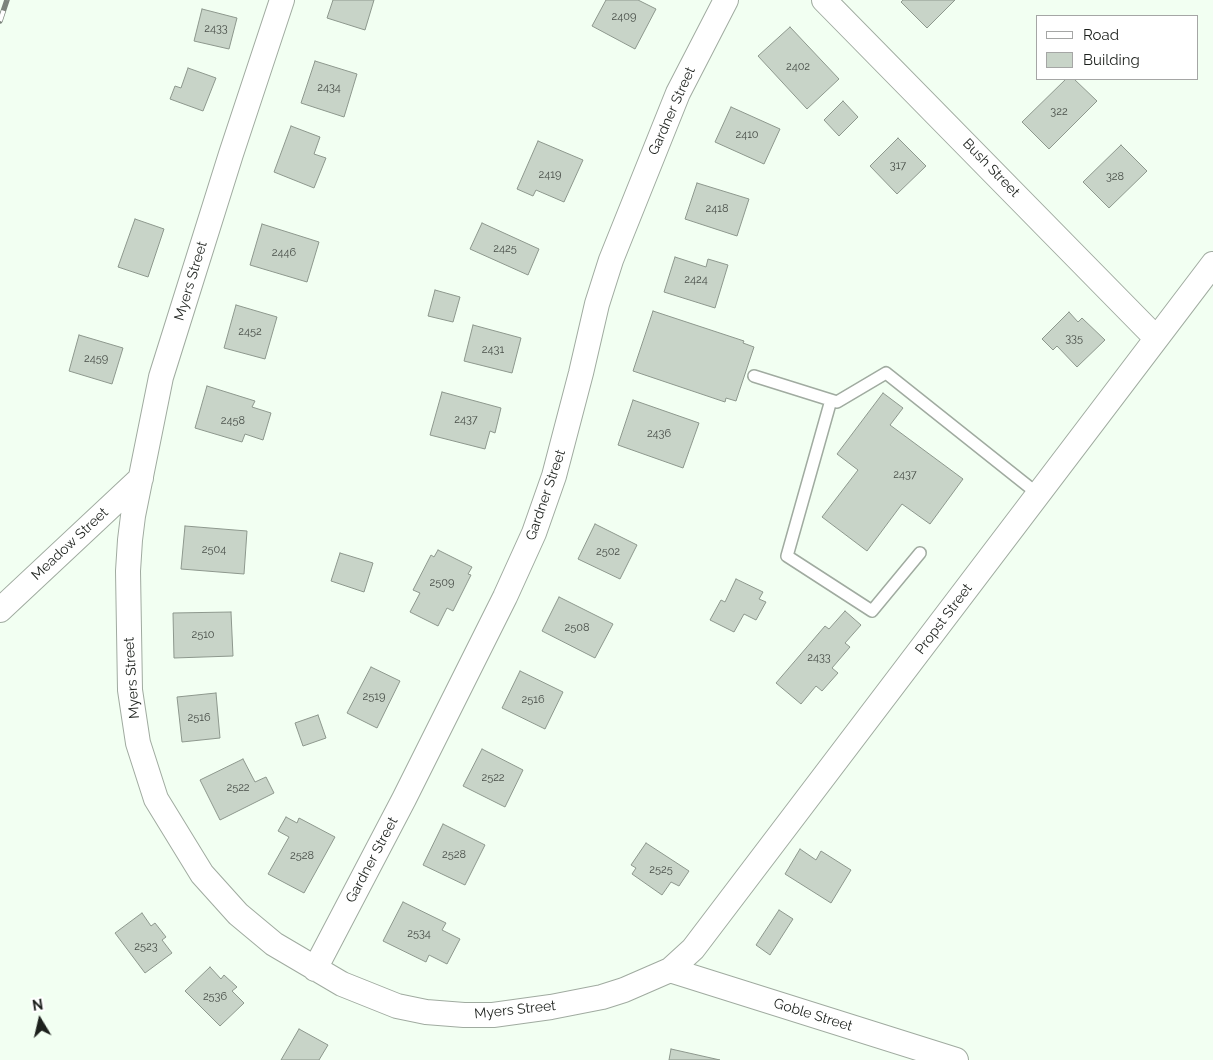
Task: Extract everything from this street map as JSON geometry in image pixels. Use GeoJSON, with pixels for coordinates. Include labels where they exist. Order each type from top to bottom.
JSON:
{"type":"FeatureCollection","features":[{"type":"Feature","properties":{"kind":"street","name":"Myers Street"},"geometry":{"type":"LineString","coordinates":[[282,0],[161,377],[132,524],[128,571],[130,690],[138,743],[156,799],[202,874],[238,914],[274,944],[315,969],[342,984],[397,1006],[426,1012],[493,1015],[602,997],[624,990],[670,970]]}},
{"type":"Feature","properties":{"kind":"street","name":"Gardner Street"},"geometry":{"type":"LineString","coordinates":[[315,969],[418,773],[505,598],[534,533],[554,476],[597,304],[610,260],[678,93],[726,0]]}},
{"type":"Feature","properties":{"kind":"street","name":"Bush Street"},"geometry":{"type":"LineString","coordinates":[[824,0],[1156,338]]}},
{"type":"Feature","properties":{"kind":"street","name":"Propst Street"},"geometry":{"type":"LineString","coordinates":[[670,970],[693,949],[1213,264]]}},
{"type":"Feature","properties":{"kind":"street","name":"Meadow Street"},"geometry":{"type":"LineString","coordinates":[[0,610],[141,478]]}},
{"type":"Feature","properties":{"kind":"street","name":"Goble Street"},"geometry":{"type":"LineString","coordinates":[[670,970],[956,1060]]}},
{"type":"Feature","properties":{"kind":"lane"},"geometry":{"type":"LineString","coordinates":[[754,376],[837,402],[886,374],[1038,494]]}},
{"type":"Feature","properties":{"kind":"lane"},"geometry":{"type":"LineString","coordinates":[[830,400],[787,556],[872,611],[920,553]]}},
{"type":"Feature","properties":{"kind":"building"},"geometry":{"type":"Polygon","coordinates":[[[333,0],[374,0],[365,30],[327,18],[333,0]]]}},
{"type":"Feature","properties":{"kind":"building"},"geometry":{"type":"Polygon","coordinates":[[[606,0],[638,0],[656,9],[635,49],[592,26],[606,0]]]}},
{"type":"Feature","properties":{"kind":"building"},"geometry":{"type":"Polygon","coordinates":[[[903,0],[955,0],[927,28],[901,2],[903,0]]]}},
{"type":"Feature","properties":{"kind":"building"},"geometry":{"type":"Polygon","coordinates":[[[202,9],[237,18],[229,49],[194,41],[202,9]]]}},
{"type":"Feature","properties":{"kind":"building"},"geometry":{"type":"Polygon","coordinates":[[[790,27],[839,79],[807,109],[758,56],[790,27]]]}},
{"type":"Feature","properties":{"kind":"building"},"geometry":{"type":"Polygon","coordinates":[[[315,61],[357,74],[344,117],[301,103],[315,61]]]}},
{"type":"Feature","properties":{"kind":"building"},"geometry":{"type":"Polygon","coordinates":[[[188,68],[216,78],[203,111],[170,99],[175,86],[181,88],[188,68]]]}},
{"type":"Feature","properties":{"kind":"building"},"geometry":{"type":"Polygon","coordinates":[[[1065,80],[1075,80],[1097,101],[1049,149],[1022,122],[1065,80]]]}},
{"type":"Feature","properties":{"kind":"building"},"geometry":{"type":"Polygon","coordinates":[[[843,101],[858,117],[839,136],[824,120],[843,101]]]}},
{"type":"Feature","properties":{"kind":"building"},"geometry":{"type":"Polygon","coordinates":[[[731,107],[780,129],[764,164],[715,142],[731,107]]]}},
{"type":"Feature","properties":{"kind":"building"},"geometry":{"type":"Polygon","coordinates":[[[291,126],[320,137],[314,154],[326,158],[314,188],[274,172],[291,126]]]}},
{"type":"Feature","properties":{"kind":"building"},"geometry":{"type":"Polygon","coordinates":[[[898,138],[926,166],[897,194],[870,166],[898,138]]]}},
{"type":"Feature","properties":{"kind":"building"},"geometry":{"type":"Polygon","coordinates":[[[538,141],[583,160],[564,202],[536,190],[533,196],[517,189],[538,141]]]}},
{"type":"Feature","properties":{"kind":"building"},"geometry":{"type":"Polygon","coordinates":[[[1121,145],[1147,171],[1109,208],[1083,182],[1121,145]]]}},
{"type":"Feature","properties":{"kind":"building"},"geometry":{"type":"Polygon","coordinates":[[[697,183],[749,199],[737,236],[685,219],[697,183]]]}},
{"type":"Feature","properties":{"kind":"building"},"geometry":{"type":"Polygon","coordinates":[[[135,219],[164,229],[148,277],[118,267],[135,219]]]}},
{"type":"Feature","properties":{"kind":"building"},"geometry":{"type":"Polygon","coordinates":[[[482,223],[539,249],[528,275],[470,249],[482,223]]]}},
{"type":"Feature","properties":{"kind":"building"},"geometry":{"type":"Polygon","coordinates":[[[262,224],[319,242],[307,282],[250,265],[262,224]]]}},
{"type":"Feature","properties":{"kind":"building"},"geometry":{"type":"Polygon","coordinates":[[[675,257],[706,267],[708,259],[728,265],[715,308],[664,292],[675,257]]]}},
{"type":"Feature","properties":{"kind":"building"},"geometry":{"type":"Polygon","coordinates":[[[435,290],[460,297],[453,322],[428,316],[435,290]]]}},
{"type":"Feature","properties":{"kind":"building"},"geometry":{"type":"Polygon","coordinates":[[[236,305],[277,317],[265,359],[224,348],[236,305]]]}},
{"type":"Feature","properties":{"kind":"building"},"geometry":{"type":"Polygon","coordinates":[[[653,311],[744,341],[743,343],[754,347],[736,401],[726,398],[725,402],[633,371],[653,311]]]}},
{"type":"Feature","properties":{"kind":"building"},"geometry":{"type":"Polygon","coordinates":[[[1069,312],[1078,322],[1082,318],[1105,340],[1077,367],[1057,346],[1053,350],[1042,339],[1069,312]]]}},
{"type":"Feature","properties":{"kind":"building"},"geometry":{"type":"Polygon","coordinates":[[[473,325],[521,338],[512,373],[464,361],[473,325]]]}},
{"type":"Feature","properties":{"kind":"building"},"geometry":{"type":"Polygon","coordinates":[[[79,335],[123,348],[112,384],[69,371],[79,335]]]}},
{"type":"Feature","properties":{"kind":"building"},"geometry":{"type":"Polygon","coordinates":[[[207,386],[255,401],[252,407],[271,413],[263,440],[245,434],[242,442],[195,428],[207,386]]]}},
{"type":"Feature","properties":{"kind":"building"},"geometry":{"type":"Polygon","coordinates":[[[442,392],[501,408],[495,433],[490,431],[485,449],[430,435],[442,392]]]}},
{"type":"Feature","properties":{"kind":"building"},"geometry":{"type":"Polygon","coordinates":[[[883,393],[903,408],[890,425],[963,479],[930,524],[902,504],[867,551],[822,517],[858,470],[837,454],[883,393]]]}},
{"type":"Feature","properties":{"kind":"building"},"geometry":{"type":"Polygon","coordinates":[[[633,400],[699,423],[683,468],[618,445],[633,400]]]}},
{"type":"Feature","properties":{"kind":"building"},"geometry":{"type":"Polygon","coordinates":[[[595,524],[637,545],[620,579],[578,559],[595,524]]]}},
{"type":"Feature","properties":{"kind":"building"},"geometry":{"type":"Polygon","coordinates":[[[185,526],[247,531],[244,574],[181,569],[185,526]]]}},
{"type":"Feature","properties":{"kind":"building"},"geometry":{"type":"Polygon","coordinates":[[[438,550],[472,567],[468,574],[471,575],[453,611],[447,608],[438,626],[410,612],[420,593],[413,590],[431,555],[434,557],[438,550]]]}},
{"type":"Feature","properties":{"kind":"building"},"geometry":{"type":"Polygon","coordinates":[[[340,553],[373,563],[364,592],[331,581],[340,553]]]}},
{"type":"Feature","properties":{"kind":"building"},"geometry":{"type":"Polygon","coordinates":[[[736,579],[763,592],[759,599],[766,602],[756,620],[744,614],[734,632],[710,620],[721,600],[725,602],[736,579]]]}},
{"type":"Feature","properties":{"kind":"building"},"geometry":{"type":"Polygon","coordinates":[[[559,597],[613,624],[595,658],[542,631],[559,597]]]}},
{"type":"Feature","properties":{"kind":"building"},"geometry":{"type":"Polygon","coordinates":[[[845,611],[861,625],[845,643],[850,647],[832,668],[838,673],[822,691],[816,686],[801,704],[776,683],[825,626],[829,629],[845,611]]]}},
{"type":"Feature","properties":{"kind":"building"},"geometry":{"type":"Polygon","coordinates":[[[231,612],[233,656],[174,658],[173,613],[231,612]]]}},
{"type":"Feature","properties":{"kind":"building"},"geometry":{"type":"Polygon","coordinates":[[[371,667],[400,681],[377,728],[347,713],[371,667]]]}},
{"type":"Feature","properties":{"kind":"building"},"geometry":{"type":"Polygon","coordinates":[[[520,671],[563,692],[545,729],[502,708],[520,671]]]}},
{"type":"Feature","properties":{"kind":"building"},"geometry":{"type":"Polygon","coordinates":[[[216,693],[220,738],[182,742],[177,697],[216,693]]]}},
{"type":"Feature","properties":{"kind":"building"},"geometry":{"type":"Polygon","coordinates":[[[318,715],[326,738],[303,746],[295,723],[318,715]]]}},
{"type":"Feature","properties":{"kind":"building"},"geometry":{"type":"Polygon","coordinates":[[[482,749],[523,770],[505,807],[463,786],[482,749]]]}},
{"type":"Feature","properties":{"kind":"building"},"geometry":{"type":"Polygon","coordinates":[[[243,759],[255,782],[266,777],[274,793],[220,820],[200,780],[243,759]]]}},
{"type":"Feature","properties":{"kind":"building"},"geometry":{"type":"Polygon","coordinates":[[[286,817],[297,823],[299,818],[335,837],[304,893],[268,874],[289,837],[278,831],[286,817]]]}},
{"type":"Feature","properties":{"kind":"building"},"geometry":{"type":"Polygon","coordinates":[[[443,824],[485,845],[465,885],[423,865],[443,824]]]}},
{"type":"Feature","properties":{"kind":"building"},"geometry":{"type":"Polygon","coordinates":[[[646,843],[689,871],[679,886],[671,882],[662,895],[632,874],[636,868],[631,865],[646,843]]]}},
{"type":"Feature","properties":{"kind":"building"},"geometry":{"type":"Polygon","coordinates":[[[800,849],[816,860],[821,851],[851,870],[831,903],[785,874],[800,849]]]}},
{"type":"Feature","properties":{"kind":"building"},"geometry":{"type":"Polygon","coordinates":[[[403,902],[446,923],[442,930],[460,939],[447,964],[429,955],[426,962],[383,941],[403,902]]]}},
{"type":"Feature","properties":{"kind":"building"},"geometry":{"type":"Polygon","coordinates":[[[779,910],[793,919],[770,955],[756,945],[779,910]]]}},
{"type":"Feature","properties":{"kind":"building"},"geometry":{"type":"Polygon","coordinates":[[[142,913],[151,926],[155,923],[166,937],[162,940],[172,953],[145,973],[115,933],[142,913]]]}},
{"type":"Feature","properties":{"kind":"building"},"geometry":{"type":"Polygon","coordinates":[[[210,967],[221,979],[224,975],[237,987],[232,991],[244,1003],[220,1026],[185,991],[210,967]]]}},
{"type":"Feature","properties":{"kind":"building"},"geometry":{"type":"Polygon","coordinates":[[[299,1029],[328,1045],[319,1060],[281,1060],[299,1029]]]}},
{"type":"Feature","properties":{"kind":"building"},"geometry":{"type":"Polygon","coordinates":[[[671,1049],[720,1060],[669,1060],[671,1049]]]}},
{"type":"Feature","properties":{"kind":"railway"},"geometry":{"type":"LineString","coordinates":[[0,21],[7,0]]}}]}
